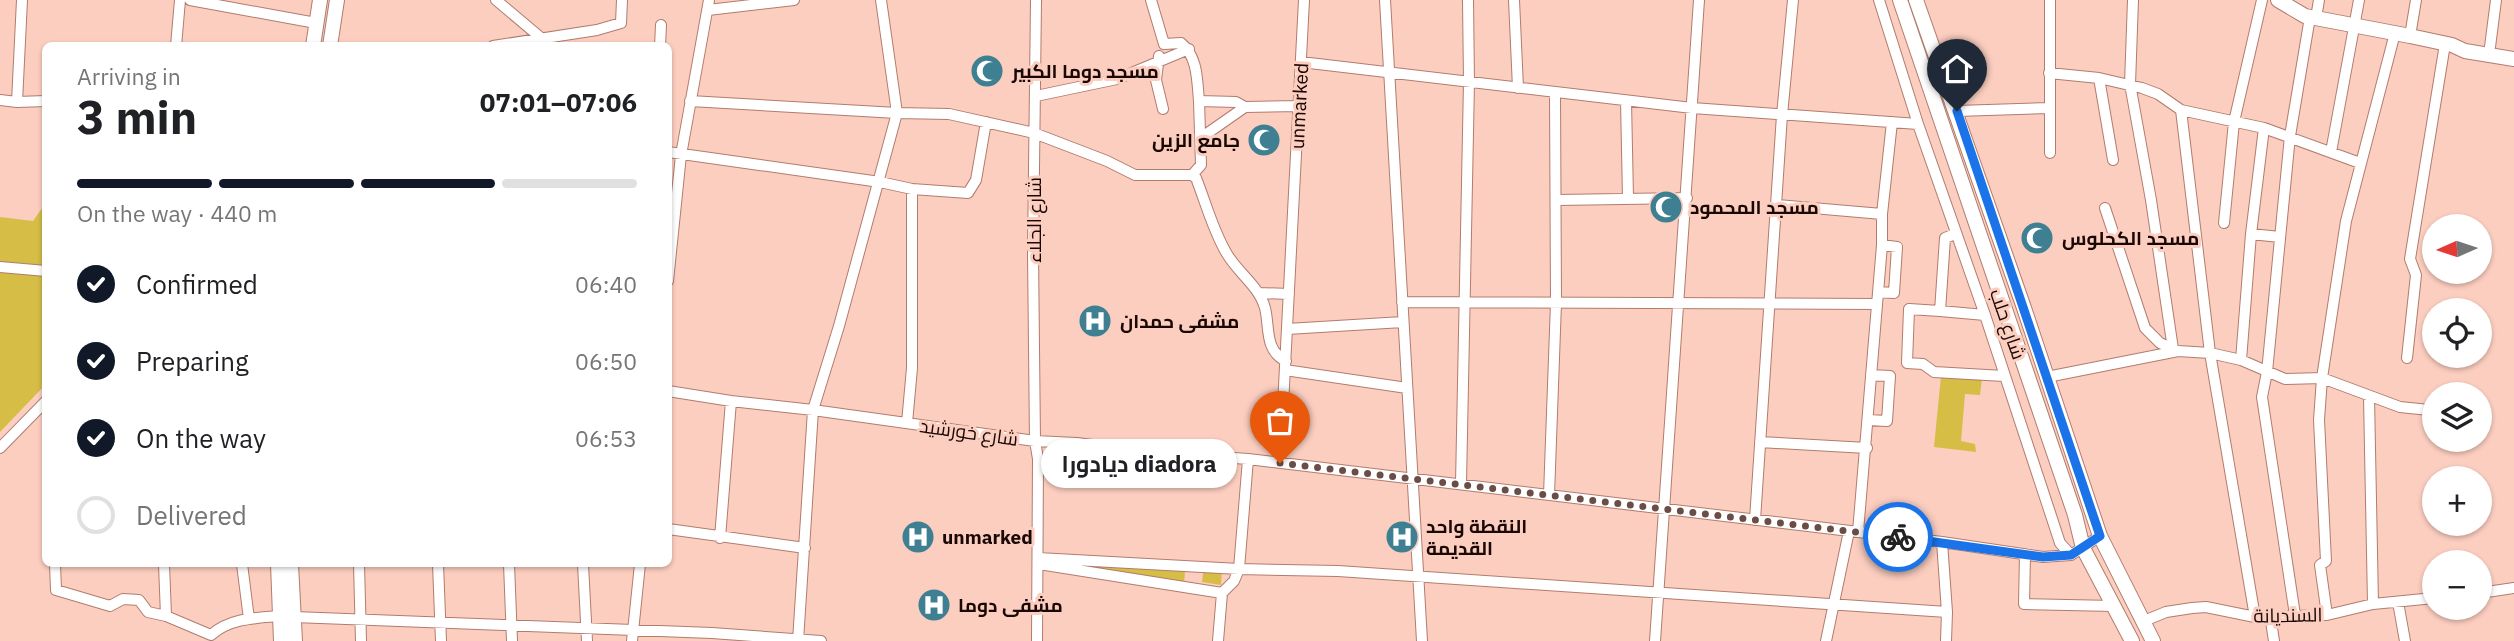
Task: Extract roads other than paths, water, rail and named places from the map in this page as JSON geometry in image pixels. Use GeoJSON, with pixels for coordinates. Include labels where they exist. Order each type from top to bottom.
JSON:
{"type":"FeatureCollection","features":[{"type":"Feature","properties":{"kind":"main road"},"geometry":{"type":"LineString","coordinates":[[314,42],[320,0]]}},
{"type":"Feature","properties":{"kind":"main road"},"geometry":{"type":"LineString","coordinates":[[331,42],[337,0]]}},
{"type":"Feature","properties":{"kind":"main road","name":"شارع حلب"},"geometry":{"type":"LineString","coordinates":[[1900,0],[2003,311],[2075,515],[2077,552],[2114,606],[2132,641]]}},
{"type":"Feature","properties":{"kind":"main road","name":"شارع حلب"},"geometry":{"type":"LineString","coordinates":[[1916,0],[1957,111],[2100,536],[2153,641]]}},
{"type":"Feature","properties":{"kind":"main road"},"geometry":{"type":"LineString","coordinates":[[2278,0],[2313,17],[2402,34],[2465,51],[2514,59]]}},
{"type":"Feature","properties":{"kind":"main road"},"geometry":{"type":"LineString","coordinates":[[2448,45],[2465,44],[2514,51]]}},
{"type":"Feature","properties":{"kind":"main road"},"geometry":{"type":"LineString","coordinates":[[279,567],[287,617],[295,641]]}},
{"type":"Feature","properties":{"kind":"main road"},"geometry":{"type":"LineString","coordinates":[[281,641],[287,617],[291,567]]}},
{"type":"Feature","properties":{"kind":"street"},"geometry":{"type":"LineString","coordinates":[[17,102],[22,0]]}},
{"type":"Feature","properties":{"kind":"street"},"geometry":{"type":"LineString","coordinates":[[176,42],[180,0]]}},
{"type":"Feature","properties":{"kind":"street"},"geometry":{"type":"LineString","coordinates":[[190,0],[316,23]]}},
{"type":"Feature","properties":{"kind":"street"},"geometry":{"type":"LineString","coordinates":[[496,0],[540,37]]}},
{"type":"Feature","properties":{"kind":"street"},"geometry":{"type":"LineString","coordinates":[[514,42],[597,30],[621,23],[622,0]]}},
{"type":"Feature","properties":{"kind":"street"},"geometry":{"type":"LineString","coordinates":[[672,242],[681,155],[709,5],[794,0]]}},
{"type":"Feature","properties":{"kind":"street"},"geometry":{"type":"LineString","coordinates":[[798,641],[813,410],[880,182],[897,113],[881,0]]}},
{"type":"Feature","properties":{"kind":"street","name":"شارع الجلاء"},"geometry":{"type":"LineString","coordinates":[[1036,0],[1034,133],[1037,641]]}},
{"type":"Feature","properties":{"kind":"street"},"geometry":{"type":"LineString","coordinates":[[1151,0],[1164,44],[1156,62],[1156,80],[1163,109]]}},
{"type":"Feature","properties":{"kind":"street","name":"unmarked"},"geometry":{"type":"LineString","coordinates":[[1280,463],[1304,0]]}},
{"type":"Feature","properties":{"kind":"street"},"geometry":{"type":"LineString","coordinates":[[1385,0],[1422,641]]}},
{"type":"Feature","properties":{"kind":"street"},"geometry":{"type":"LineString","coordinates":[[1461,484],[1469,82],[1468,0]]}},
{"type":"Feature","properties":{"kind":"street"},"geometry":{"type":"LineString","coordinates":[[1514,0],[1518,88]]}},
{"type":"Feature","properties":{"kind":"street"},"geometry":{"type":"LineString","coordinates":[[1655,641],[1699,0]]}},
{"type":"Feature","properties":{"kind":"street"},"geometry":{"type":"LineString","coordinates":[[1755,520],[1782,115],[1793,0]]}},
{"type":"Feature","properties":{"kind":"street"},"geometry":{"type":"LineString","coordinates":[[1879,0],[1918,124],[1985,315],[2060,543],[2077,552],[2100,536]]}},
{"type":"Feature","properties":{"kind":"street"},"geometry":{"type":"LineString","coordinates":[[2050,0],[2050,153]]}},
{"type":"Feature","properties":{"kind":"street"},"geometry":{"type":"LineString","coordinates":[[2133,0],[2130,84],[2175,350]]}},
{"type":"Feature","properties":{"kind":"street"},"geometry":{"type":"LineString","coordinates":[[2224,223],[2234,122],[2262,0]]}},
{"type":"Feature","properties":{"kind":"street"},"geometry":{"type":"LineString","coordinates":[[2295,615],[2262,397],[2267,372],[2290,136],[2313,17],[2319,0]]}},
{"type":"Feature","properties":{"kind":"street"},"geometry":{"type":"LineString","coordinates":[[2331,152],[2359,0]]}},
{"type":"Feature","properties":{"kind":"street"},"geometry":{"type":"LineString","coordinates":[[2327,615],[2320,565],[2326,561],[2319,420],[2322,379],[2346,221],[2360,163],[2402,34],[2416,0]]}},
{"type":"Feature","properties":{"kind":"street"},"geometry":{"type":"LineString","coordinates":[[2490,47],[2496,0]]}},
{"type":"Feature","properties":{"kind":"street"},"geometry":{"type":"LineString","coordinates":[[660,42],[661,25]]}},
{"type":"Feature","properties":{"kind":"street"},"geometry":{"type":"LineString","coordinates":[[1164,44],[1181,43],[1189,49],[1194,61],[1202,137],[1201,165],[1192,175]]}},
{"type":"Feature","properties":{"kind":"street"},"geometry":{"type":"LineString","coordinates":[[2407,358],[2416,275],[2410,259],[2448,45]]}},
{"type":"Feature","properties":{"kind":"street"},"geometry":{"type":"LineString","coordinates":[[1036,96],[1117,79],[1189,49]]}},
{"type":"Feature","properties":{"kind":"street"},"geometry":{"type":"LineString","coordinates":[[1301,62],[1692,108],[1918,124]]}},
{"type":"Feature","properties":{"kind":"street"},"geometry":{"type":"LineString","coordinates":[[2049,73],[2130,84],[2158,94],[2181,110],[2264,128],[2360,163]]}},
{"type":"Feature","properties":{"kind":"street"},"geometry":{"type":"LineString","coordinates":[[2099,78],[2113,160]]}},
{"type":"Feature","properties":{"kind":"street"},"geometry":{"type":"LineString","coordinates":[[1549,495],[1556,303],[1555,93]]}},
{"type":"Feature","properties":{"kind":"street"},"geometry":{"type":"LineString","coordinates":[[0,100],[42,102]]}},
{"type":"Feature","properties":{"kind":"street"},"geometry":{"type":"LineString","coordinates":[[690,100],[949,114],[1034,133],[1107,161],[1135,175],[1192,175],[1196,178],[1226,254],[1259,293],[1265,307],[1272,350],[1285,366],[1407,388]]}},
{"type":"Feature","properties":{"kind":"street"},"geometry":{"type":"LineString","coordinates":[[1199,101],[1236,102],[1245,107],[1299,106]]}},
{"type":"Feature","properties":{"kind":"street"},"geometry":{"type":"LineString","coordinates":[[1626,101],[1628,198]]}},
{"type":"Feature","properties":{"kind":"street"},"geometry":{"type":"LineString","coordinates":[[1202,137],[1245,107]]}},
{"type":"Feature","properties":{"kind":"street"},"geometry":{"type":"LineString","coordinates":[[1957,111],[2049,108]]}},
{"type":"Feature","properties":{"kind":"street"},"geometry":{"type":"LineString","coordinates":[[2181,110],[2210,353],[2255,617]]}},
{"type":"Feature","properties":{"kind":"street"},"geometry":{"type":"LineString","coordinates":[[672,153],[880,182],[912,189],[968,193],[976,180],[986,122]]}},
{"type":"Feature","properties":{"kind":"street"},"geometry":{"type":"LineString","coordinates":[[1826,641],[1833,603],[1854,531],[1867,448],[1882,214],[1892,122]]}},
{"type":"Feature","properties":{"kind":"street"},"geometry":{"type":"LineString","coordinates":[[2241,360],[2250,234],[2264,128]]}},
{"type":"Feature","properties":{"kind":"street"},"geometry":{"type":"LineString","coordinates":[[907,423],[912,368],[912,189]]}},
{"type":"Feature","properties":{"kind":"street"},"geometry":{"type":"LineString","coordinates":[[1557,200],[1687,198]]}},
{"type":"Feature","properties":{"kind":"street"},"geometry":{"type":"LineString","coordinates":[[1777,205],[1882,214]]}},
{"type":"Feature","properties":{"kind":"street"},"geometry":{"type":"LineString","coordinates":[[2105,208],[2145,328],[2160,343],[2175,350]]}},
{"type":"Feature","properties":{"kind":"street"},"geometry":{"type":"LineString","coordinates":[[1940,311],[1945,239],[1955,234]]}},
{"type":"Feature","properties":{"kind":"street"},"geometry":{"type":"LineString","coordinates":[[2250,234],[2280,237]]}},
{"type":"Feature","properties":{"kind":"street"},"geometry":{"type":"LineString","coordinates":[[0,267],[42,271]]}},
{"type":"Feature","properties":{"kind":"street"},"geometry":{"type":"LineString","coordinates":[[1259,293],[1289,294]]}},
{"type":"Feature","properties":{"kind":"street"},"geometry":{"type":"LineString","coordinates":[[1402,302],[1877,304]]}},
{"type":"Feature","properties":{"kind":"street"},"geometry":{"type":"LineString","coordinates":[[1985,315],[1909,309],[1907,363],[1923,364],[1934,372],[2004,376]]}},
{"type":"Feature","properties":{"kind":"street"},"geometry":{"type":"LineString","coordinates":[[1287,329],[1403,322]]}},
{"type":"Feature","properties":{"kind":"street"},"geometry":{"type":"LineString","coordinates":[[2048,377],[2175,350],[2210,353],[2241,360],[2285,379],[2322,379],[2400,407],[2422,409]]}},
{"type":"Feature","properties":{"kind":"street"},"geometry":{"type":"LineString","coordinates":[[1868,420],[1887,421],[1890,376],[1871,375]]}},
{"type":"Feature","properties":{"kind":"street","name":"شارع خورشيد"},"geometry":{"type":"LineString","coordinates":[[672,392],[1035,441],[1248,459],[1854,531],[2043,557],[2077,552]]}},
{"type":"Feature","properties":{"kind":"street"},"geometry":{"type":"LineString","coordinates":[[2369,397],[2373,604]]}},
{"type":"Feature","properties":{"kind":"street"},"geometry":{"type":"LineString","coordinates":[[720,538],[731,401]]}},
{"type":"Feature","properties":{"kind":"street"},"geometry":{"type":"LineString","coordinates":[[0,448],[42,405]]}},
{"type":"Feature","properties":{"kind":"street"},"geometry":{"type":"LineString","coordinates":[[1760,442],[1867,448]]}},
{"type":"Feature","properties":{"kind":"street"},"geometry":{"type":"LineString","coordinates":[[1218,641],[1222,593],[1234,581],[1239,569],[1248,459]]}},
{"type":"Feature","properties":{"kind":"street"},"geometry":{"type":"LineString","coordinates":[[672,530],[804,548]]}},
{"type":"Feature","properties":{"kind":"street"},"geometry":{"type":"LineString","coordinates":[[1942,542],[1947,612],[1946,641]]}},
{"type":"Feature","properties":{"kind":"street"},"geometry":{"type":"LineString","coordinates":[[2025,554],[2024,604],[2114,606]]}},
{"type":"Feature","properties":{"kind":"street"},"geometry":{"type":"LineString","coordinates":[[1038,561],[1338,571],[1947,612]]}},
{"type":"Feature","properties":{"kind":"street"},"geometry":{"type":"LineString","coordinates":[[1038,561],[1222,593]]}},
{"type":"Feature","properties":{"kind":"street"},"geometry":{"type":"LineString","coordinates":[[55,567],[56,590],[110,606],[123,599],[139,600],[148,611],[211,635],[222,625],[248,619],[287,617],[587,628],[633,636],[712,633],[821,641]]}},
{"type":"Feature","properties":{"kind":"street"},"geometry":{"type":"LineString","coordinates":[[164,567],[166,616]]}},
{"type":"Feature","properties":{"kind":"street"},"geometry":{"type":"LineString","coordinates":[[242,567],[248,619]]}},
{"type":"Feature","properties":{"kind":"street"},"geometry":{"type":"LineString","coordinates":[[359,567],[361,641]]}},
{"type":"Feature","properties":{"kind":"street"},"geometry":{"type":"LineString","coordinates":[[438,567],[441,641]]}},
{"type":"Feature","properties":{"kind":"street"},"geometry":{"type":"LineString","coordinates":[[509,567],[512,641]]}},
{"type":"Feature","properties":{"kind":"street"},"geometry":{"type":"LineString","coordinates":[[583,567],[587,641]]}},
{"type":"Feature","properties":{"kind":"street"},"geometry":{"type":"LineString","coordinates":[[633,636],[640,567]]}},
{"type":"Feature","properties":{"kind":"street"},"geometry":{"type":"LineString","coordinates":[[2492,591],[2514,588]]}},
{"type":"Feature","properties":{"kind":"street","name":"السنديانة"},"geometry":{"type":"LineString","coordinates":[[2144,621],[2166,612],[2206,607],[2255,617],[2327,615],[2373,604],[2422,599]]}},
{"type":"Feature","properties":{"kind":"street"},"geometry":{"type":"LineString","coordinates":[[2398,602],[2405,641]]}},
{"type":"Feature","properties":{"kind":"street"},"geometry":{"type":"LineString","coordinates":[[2270,615],[2274,641]]}},
{"type":"Feature","properties":{"kind":"place","name":"مسجد دوما الكبير"},"geometry":{"type":"Point","coordinates":[987,71]}},
{"type":"Feature","properties":{"kind":"place","name":"جامع الزين"},"geometry":{"type":"Point","coordinates":[1264,140]}},
{"type":"Feature","properties":{"kind":"place","name":"مسجد المحمود"},"geometry":{"type":"Point","coordinates":[1666,207]}},
{"type":"Feature","properties":{"kind":"place","name":"مسجد الكحلوس"},"geometry":{"type":"Point","coordinates":[2037,238]}},
{"type":"Feature","properties":{"kind":"place","name":"مشفى حمدان"},"geometry":{"type":"Point","coordinates":[1095,321]}},
{"type":"Feature","properties":{"kind":"place","name":"ديادورا diadora"},"geometry":{"type":"Point","coordinates":[1280,463]}},
{"type":"Feature","properties":{"kind":"place","name":"unmarked"},"geometry":{"type":"Point","coordinates":[918,537]}},
{"type":"Feature","properties":{"kind":"place","name":"النقطة واحد القديمة"},"geometry":{"type":"Point","coordinates":[1402,537]}},
{"type":"Feature","properties":{"kind":"place","name":"مشفى دوما"},"geometry":{"type":"Point","coordinates":[934,605]}}]}
